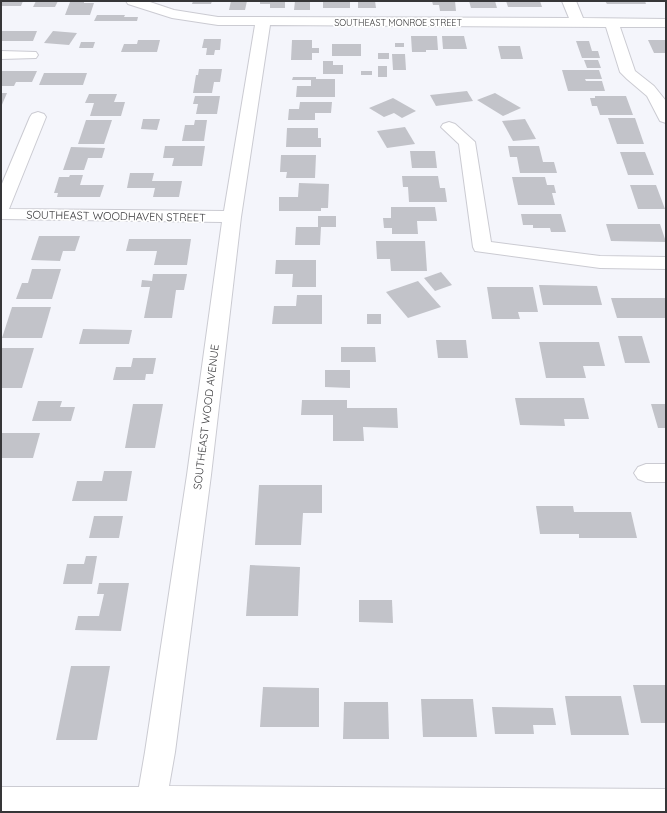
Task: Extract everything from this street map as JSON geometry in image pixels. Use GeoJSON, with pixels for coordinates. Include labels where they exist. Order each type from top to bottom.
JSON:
{"type":"FeatureCollection","features":[{"type":"Feature","properties":{"kind":"street","name":"SOUTHEAST MONROE STREET"},"geometry":{"type":"LineString","coordinates":[[133,1],[161,11],[199,19],[263,22],[666,23]]}},
{"type":"Feature","properties":{"kind":"street"},"geometry":{"type":"LineString","coordinates":[[569,1],[577,22]]}},
{"type":"Feature","properties":{"kind":"street","name":"SOUTHEAST WOOD AVENUE"},"geometry":{"type":"LineString","coordinates":[[149,807],[162,744],[197,490],[232,217],[263,22]]}},
{"type":"Feature","properties":{"kind":"street"},"geometry":{"type":"LineString","coordinates":[[611,22],[628,72],[633,78],[645,85],[655,95],[666,118]]}},
{"type":"Feature","properties":{"kind":"street"},"geometry":{"type":"LineString","coordinates":[[1,55],[31,55]]}},
{"type":"Feature","properties":{"kind":"street"},"geometry":{"type":"LineString","coordinates":[[1,208],[38,117]]}},
{"type":"Feature","properties":{"kind":"street"},"geometry":{"type":"LineString","coordinates":[[449,127],[467,142],[482,247],[600,262],[666,263]]}},
{"type":"Feature","properties":{"kind":"street","name":"SOUTHEAST WOODHAVEN STREET"},"geometry":{"type":"LineString","coordinates":[[1,214],[232,217]]}},
{"type":"Feature","properties":{"kind":"street"},"geometry":{"type":"LineString","coordinates":[[1,802],[149,807],[187,800],[666,804]]}},
{"type":"Feature","properties":{"kind":"building"},"geometry":{"type":"Polygon","coordinates":[[[1,1],[23,1],[21,6],[1,6],[1,1]]]}},
{"type":"Feature","properties":{"kind":"building"},"geometry":{"type":"Polygon","coordinates":[[[36,1],[58,1],[55,7],[33,7],[36,1]]]}},
{"type":"Feature","properties":{"kind":"building"},"geometry":{"type":"Polygon","coordinates":[[[193,1],[212,1],[211,4],[192,4],[193,1]]]}},
{"type":"Feature","properties":{"kind":"building"},"geometry":{"type":"Polygon","coordinates":[[[231,1],[247,1],[245,10],[229,10],[231,1]]]}},
{"type":"Feature","properties":{"kind":"building"},"geometry":{"type":"Polygon","coordinates":[[[260,1],[285,1],[285,8],[270,8],[270,4],[260,4],[260,1]]]}},
{"type":"Feature","properties":{"kind":"building"},"geometry":{"type":"Polygon","coordinates":[[[295,1],[310,1],[310,10],[294,10],[295,1]]]}},
{"type":"Feature","properties":{"kind":"building"},"geometry":{"type":"Polygon","coordinates":[[[323,1],[350,1],[350,8],[323,8],[323,1]]]}},
{"type":"Feature","properties":{"kind":"building"},"geometry":{"type":"Polygon","coordinates":[[[358,1],[375,1],[376,8],[358,8],[358,1]]]}},
{"type":"Feature","properties":{"kind":"building"},"geometry":{"type":"Polygon","coordinates":[[[432,1],[455,1],[456,11],[440,11],[439,5],[433,5],[432,1]]]}},
{"type":"Feature","properties":{"kind":"building"},"geometry":{"type":"Polygon","coordinates":[[[469,1],[495,1],[497,8],[471,8],[469,1]]]}},
{"type":"Feature","properties":{"kind":"building"},"geometry":{"type":"Polygon","coordinates":[[[506,1],[540,1],[542,7],[508,7],[506,1]]]}},
{"type":"Feature","properties":{"kind":"building"},"geometry":{"type":"Polygon","coordinates":[[[605,1],[645,1],[646,4],[607,4],[605,1]]]}},
{"type":"Feature","properties":{"kind":"building"},"geometry":{"type":"Polygon","coordinates":[[[70,2],[94,3],[90,15],[65,15],[70,2]]]}},
{"type":"Feature","properties":{"kind":"building"},"geometry":{"type":"Polygon","coordinates":[[[97,15],[125,15],[124,17],[138,17],[137,21],[94,21],[97,15]]]}},
{"type":"Feature","properties":{"kind":"building"},"geometry":{"type":"Polygon","coordinates":[[[1,31],[37,31],[33,41],[2,41],[1,43],[1,31]]]}},
{"type":"Feature","properties":{"kind":"building"},"geometry":{"type":"Polygon","coordinates":[[[53,31],[77,33],[69,45],[44,43],[53,31]]]}},
{"type":"Feature","properties":{"kind":"building"},"geometry":{"type":"Polygon","coordinates":[[[411,36],[437,36],[438,50],[412,52],[411,36]]]}},
{"type":"Feature","properties":{"kind":"building"},"geometry":{"type":"Polygon","coordinates":[[[442,36],[464,36],[467,49],[443,49],[442,36]]]}},
{"type":"Feature","properties":{"kind":"building"},"geometry":{"type":"Polygon","coordinates":[[[204,39],[221,39],[220,50],[215,50],[214,55],[206,55],[207,48],[202,48],[204,39]]]}},
{"type":"Feature","properties":{"kind":"building"},"geometry":{"type":"Polygon","coordinates":[[[138,40],[160,40],[157,52],[121,52],[124,44],[137,44],[138,40]]]}},
{"type":"Feature","properties":{"kind":"building"},"geometry":{"type":"Polygon","coordinates":[[[292,40],[312,40],[312,48],[319,48],[319,53],[312,53],[312,60],[291,60],[292,40]]]}},
{"type":"Feature","properties":{"kind":"building"},"geometry":{"type":"Polygon","coordinates":[[[648,40],[666,40],[666,53],[654,53],[648,40]]]}},
{"type":"Feature","properties":{"kind":"building"},"geometry":{"type":"Polygon","coordinates":[[[576,41],[589,41],[592,51],[598,51],[600,58],[582,58],[576,41]]]}},
{"type":"Feature","properties":{"kind":"building"},"geometry":{"type":"Polygon","coordinates":[[[81,42],[95,42],[93,48],[79,48],[81,42]]]}},
{"type":"Feature","properties":{"kind":"building"},"geometry":{"type":"Polygon","coordinates":[[[395,43],[404,43],[404,47],[395,47],[395,43]]]}},
{"type":"Feature","properties":{"kind":"building"},"geometry":{"type":"Polygon","coordinates":[[[332,44],[361,44],[361,56],[332,56],[332,44]]]}},
{"type":"Feature","properties":{"kind":"building"},"geometry":{"type":"Polygon","coordinates":[[[498,46],[520,46],[523,59],[501,59],[498,46]]]}},
{"type":"Feature","properties":{"kind":"building"},"geometry":{"type":"Polygon","coordinates":[[[378,53],[389,53],[389,59],[378,59],[378,53]]]}},
{"type":"Feature","properties":{"kind":"building"},"geometry":{"type":"Polygon","coordinates":[[[392,54],[405,54],[406,70],[393,70],[392,54]]]}},
{"type":"Feature","properties":{"kind":"building"},"geometry":{"type":"Polygon","coordinates":[[[584,60],[598,60],[601,68],[587,68],[584,60]]]}},
{"type":"Feature","properties":{"kind":"building"},"geometry":{"type":"Polygon","coordinates":[[[323,61],[333,61],[333,65],[343,65],[343,74],[323,74],[323,61]]]}},
{"type":"Feature","properties":{"kind":"building"},"geometry":{"type":"Polygon","coordinates":[[[378,66],[387,66],[387,77],[378,77],[378,66]]]}},
{"type":"Feature","properties":{"kind":"building"},"geometry":{"type":"Polygon","coordinates":[[[199,69],[222,69],[220,82],[214,82],[212,93],[193,93],[196,75],[198,75],[199,69]]]}},
{"type":"Feature","properties":{"kind":"building"},"geometry":{"type":"Polygon","coordinates":[[[562,70],[599,70],[602,79],[585,79],[586,81],[602,81],[605,91],[568,91],[562,70]]]}},
{"type":"Feature","properties":{"kind":"building"},"geometry":{"type":"Polygon","coordinates":[[[1,71],[37,71],[32,82],[16,82],[14,86],[1,86],[1,71]]]}},
{"type":"Feature","properties":{"kind":"building"},"geometry":{"type":"Polygon","coordinates":[[[361,71],[372,71],[372,75],[361,75],[361,71]]]}},
{"type":"Feature","properties":{"kind":"building"},"geometry":{"type":"Polygon","coordinates":[[[44,73],[87,73],[83,85],[39,85],[44,73]]]}},
{"type":"Feature","properties":{"kind":"building"},"geometry":{"type":"Polygon","coordinates":[[[293,77],[335,79],[335,97],[296,97],[297,86],[311,86],[311,80],[292,80],[293,77]]]}},
{"type":"Feature","properties":{"kind":"building"},"geometry":{"type":"Polygon","coordinates":[[[467,91],[473,101],[436,106],[430,95],[467,91]]]}},
{"type":"Feature","properties":{"kind":"building"},"geometry":{"type":"Polygon","coordinates":[[[1,93],[7,93],[1,107],[1,93]]]}},
{"type":"Feature","properties":{"kind":"building"},"geometry":{"type":"Polygon","coordinates":[[[495,93],[521,108],[503,116],[477,100],[495,93]]]}},
{"type":"Feature","properties":{"kind":"building"},"geometry":{"type":"Polygon","coordinates":[[[89,94],[117,94],[114,102],[125,102],[121,116],[90,116],[94,103],[85,103],[89,94]]]}},
{"type":"Feature","properties":{"kind":"building"},"geometry":{"type":"Polygon","coordinates":[[[195,96],[220,96],[217,114],[196,114],[198,104],[193,104],[195,96]]]}},
{"type":"Feature","properties":{"kind":"building"},"geometry":{"type":"Polygon","coordinates":[[[595,96],[626,96],[633,115],[600,115],[597,106],[592,106],[590,98],[595,98],[595,96]]]}},
{"type":"Feature","properties":{"kind":"building"},"geometry":{"type":"Polygon","coordinates":[[[393,98],[416,111],[402,118],[394,113],[384,117],[369,108],[393,98]]]}},
{"type":"Feature","properties":{"kind":"building"},"geometry":{"type":"Polygon","coordinates":[[[300,102],[332,102],[331,113],[315,113],[315,120],[288,120],[289,109],[299,109],[300,102]]]}},
{"type":"Feature","properties":{"kind":"building"},"geometry":{"type":"Polygon","coordinates":[[[608,118],[635,118],[644,144],[617,144],[608,118]]]}},
{"type":"Feature","properties":{"kind":"building"},"geometry":{"type":"Polygon","coordinates":[[[143,119],[160,119],[157,130],[141,129],[143,119]]]}},
{"type":"Feature","properties":{"kind":"building"},"geometry":{"type":"Polygon","coordinates":[[[525,119],[536,139],[513,141],[502,121],[525,119]]]}},
{"type":"Feature","properties":{"kind":"building"},"geometry":{"type":"Polygon","coordinates":[[[86,120],[112,120],[104,144],[78,144],[86,120]]]}},
{"type":"Feature","properties":{"kind":"building"},"geometry":{"type":"Polygon","coordinates":[[[195,120],[207,120],[204,141],[182,141],[185,125],[194,125],[195,120]]]}},
{"type":"Feature","properties":{"kind":"building"},"geometry":{"type":"Polygon","coordinates":[[[405,127],[415,144],[387,148],[377,131],[405,127]]]}},
{"type":"Feature","properties":{"kind":"building"},"geometry":{"type":"Polygon","coordinates":[[[287,128],[318,128],[318,138],[321,138],[321,147],[286,147],[287,128]]]}},
{"type":"Feature","properties":{"kind":"building"},"geometry":{"type":"Polygon","coordinates":[[[165,146],[205,146],[202,166],[172,166],[174,158],[163,158],[165,146]]]}},
{"type":"Feature","properties":{"kind":"building"},"geometry":{"type":"Polygon","coordinates":[[[508,146],[539,146],[543,162],[554,162],[557,173],[520,173],[517,157],[510,157],[508,146]]]}},
{"type":"Feature","properties":{"kind":"building"},"geometry":{"type":"Polygon","coordinates":[[[71,147],[105,148],[102,158],[88,158],[84,170],[63,170],[71,147]]]}},
{"type":"Feature","properties":{"kind":"building"},"geometry":{"type":"Polygon","coordinates":[[[410,151],[435,151],[437,168],[412,168],[410,151]]]}},
{"type":"Feature","properties":{"kind":"building"},"geometry":{"type":"Polygon","coordinates":[[[620,152],[645,152],[654,175],[628,175],[620,152]]]}},
{"type":"Feature","properties":{"kind":"building"},"geometry":{"type":"Polygon","coordinates":[[[281,155],[316,155],[315,178],[286,178],[287,172],[280,172],[281,155]]]}},
{"type":"Feature","properties":{"kind":"building"},"geometry":{"type":"Polygon","coordinates":[[[130,173],[154,173],[152,181],[182,181],[179,197],[153,197],[155,188],[127,188],[130,173]]]}},
{"type":"Feature","properties":{"kind":"building"},"geometry":{"type":"Polygon","coordinates":[[[70,175],[83,175],[80,185],[104,185],[100,197],[57,197],[58,193],[54,193],[59,177],[69,177],[70,175]]]}},
{"type":"Feature","properties":{"kind":"building"},"geometry":{"type":"Polygon","coordinates":[[[402,176],[438,176],[440,188],[445,188],[447,202],[409,202],[408,187],[403,187],[402,176]]]}},
{"type":"Feature","properties":{"kind":"building"},"geometry":{"type":"Polygon","coordinates":[[[512,177],[545,177],[547,185],[554,185],[556,193],[552,193],[555,205],[518,205],[512,177]]]}},
{"type":"Feature","properties":{"kind":"building"},"geometry":{"type":"Polygon","coordinates":[[[299,183],[329,184],[328,208],[321,208],[321,211],[279,211],[279,197],[298,197],[299,183]]]}},
{"type":"Feature","properties":{"kind":"building"},"geometry":{"type":"Polygon","coordinates":[[[630,185],[656,185],[665,209],[638,209],[630,185]]]}},
{"type":"Feature","properties":{"kind":"building"},"geometry":{"type":"Polygon","coordinates":[[[391,207],[435,207],[437,221],[417,221],[418,234],[392,234],[392,228],[384,228],[383,218],[391,218],[391,207]]]}},
{"type":"Feature","properties":{"kind":"building"},"geometry":{"type":"Polygon","coordinates":[[[521,214],[561,214],[566,232],[551,232],[550,228],[533,228],[533,225],[523,225],[521,214]]]}},
{"type":"Feature","properties":{"kind":"building"},"geometry":{"type":"Polygon","coordinates":[[[318,216],[336,216],[336,227],[321,227],[320,245],[295,245],[296,227],[318,227],[318,216]]]}},
{"type":"Feature","properties":{"kind":"building"},"geometry":{"type":"Polygon","coordinates":[[[606,224],[660,224],[666,242],[611,241],[606,224]]]}},
{"type":"Feature","properties":{"kind":"building"},"geometry":{"type":"Polygon","coordinates":[[[39,236],[80,236],[75,251],[63,251],[60,261],[31,260],[39,236]]]}},
{"type":"Feature","properties":{"kind":"building"},"geometry":{"type":"Polygon","coordinates":[[[129,239],[191,239],[187,265],[154,265],[157,251],[126,251],[129,239]]]}},
{"type":"Feature","properties":{"kind":"building"},"geometry":{"type":"Polygon","coordinates":[[[376,241],[425,241],[427,271],[391,271],[390,259],[377,259],[376,241]]]}},
{"type":"Feature","properties":{"kind":"building"},"geometry":{"type":"Polygon","coordinates":[[[276,260],[316,260],[316,287],[292,287],[293,274],[275,274],[276,260]]]}},
{"type":"Feature","properties":{"kind":"building"},"geometry":{"type":"Polygon","coordinates":[[[32,269],[61,269],[52,299],[16,299],[22,283],[28,283],[32,269]]]}},
{"type":"Feature","properties":{"kind":"building"},"geometry":{"type":"Polygon","coordinates":[[[441,272],[452,285],[435,291],[424,278],[441,272]]]}},
{"type":"Feature","properties":{"kind":"building"},"geometry":{"type":"Polygon","coordinates":[[[153,274],[187,274],[184,290],[176,290],[172,318],[144,318],[150,287],[141,287],[142,280],[152,281],[153,274]]]}},
{"type":"Feature","properties":{"kind":"building"},"geometry":{"type":"Polygon","coordinates":[[[418,281],[441,307],[408,318],[386,292],[418,281]]]}},
{"type":"Feature","properties":{"kind":"building"},"geometry":{"type":"Polygon","coordinates":[[[539,285],[597,286],[602,305],[543,305],[539,285]]]}},
{"type":"Feature","properties":{"kind":"building"},"geometry":{"type":"Polygon","coordinates":[[[487,287],[533,287],[538,312],[518,312],[520,319],[492,319],[487,287]]]}},
{"type":"Feature","properties":{"kind":"building"},"geometry":{"type":"Polygon","coordinates":[[[297,295],[322,295],[322,324],[272,324],[274,306],[296,306],[297,295]]]}},
{"type":"Feature","properties":{"kind":"building"},"geometry":{"type":"Polygon","coordinates":[[[611,298],[666,298],[666,318],[617,318],[611,298]]]}},
{"type":"Feature","properties":{"kind":"building"},"geometry":{"type":"Polygon","coordinates":[[[12,307],[51,307],[42,338],[2,338],[12,307]]]}},
{"type":"Feature","properties":{"kind":"building"},"geometry":{"type":"Polygon","coordinates":[[[367,314],[381,314],[381,324],[367,324],[367,314]]]}},
{"type":"Feature","properties":{"kind":"building"},"geometry":{"type":"Polygon","coordinates":[[[83,329],[132,330],[129,344],[79,344],[83,329]]]}},
{"type":"Feature","properties":{"kind":"building"},"geometry":{"type":"Polygon","coordinates":[[[618,336],[642,336],[650,363],[625,363],[618,336]]]}},
{"type":"Feature","properties":{"kind":"building"},"geometry":{"type":"Polygon","coordinates":[[[436,340],[466,340],[468,358],[438,358],[436,340]]]}},
{"type":"Feature","properties":{"kind":"building"},"geometry":{"type":"Polygon","coordinates":[[[539,342],[599,342],[605,366],[583,366],[586,378],[546,378],[539,342]]]}},
{"type":"Feature","properties":{"kind":"building"},"geometry":{"type":"Polygon","coordinates":[[[341,347],[375,347],[376,362],[341,362],[341,347]]]}},
{"type":"Feature","properties":{"kind":"building"},"geometry":{"type":"Polygon","coordinates":[[[2,348],[34,348],[22,388],[1,388],[2,348]]]}},
{"type":"Feature","properties":{"kind":"building"},"geometry":{"type":"Polygon","coordinates":[[[133,358],[156,358],[153,374],[146,374],[145,380],[113,380],[116,367],[131,367],[133,358]]]}},
{"type":"Feature","properties":{"kind":"building"},"geometry":{"type":"Polygon","coordinates":[[[325,370],[350,370],[350,388],[325,387],[325,370]]]}},
{"type":"Feature","properties":{"kind":"building"},"geometry":{"type":"Polygon","coordinates":[[[515,398],[584,398],[589,419],[564,419],[565,426],[520,425],[515,398]]]}},
{"type":"Feature","properties":{"kind":"building"},"geometry":{"type":"Polygon","coordinates":[[[302,400],[347,400],[347,408],[397,408],[398,428],[363,427],[364,441],[333,441],[333,415],[301,415],[302,400]]]}},
{"type":"Feature","properties":{"kind":"building"},"geometry":{"type":"Polygon","coordinates":[[[38,401],[62,401],[60,407],[75,407],[71,421],[32,421],[38,401]]]}},
{"type":"Feature","properties":{"kind":"building"},"geometry":{"type":"Polygon","coordinates":[[[133,404],[163,404],[155,448],[125,448],[133,404]]]}},
{"type":"Feature","properties":{"kind":"building"},"geometry":{"type":"Polygon","coordinates":[[[651,404],[666,404],[666,428],[658,428],[651,404]]]}},
{"type":"Feature","properties":{"kind":"building"},"geometry":{"type":"Polygon","coordinates":[[[1,433],[40,433],[33,458],[1,458],[1,433]]]}},
{"type":"Feature","properties":{"kind":"building"},"geometry":{"type":"Polygon","coordinates":[[[104,471],[132,471],[127,501],[72,501],[77,481],[102,481],[104,471]]]}},
{"type":"Feature","properties":{"kind":"building"},"geometry":{"type":"Polygon","coordinates":[[[259,485],[322,485],[322,513],[303,513],[301,545],[255,545],[259,485]]]}},
{"type":"Feature","properties":{"kind":"building"},"geometry":{"type":"Polygon","coordinates":[[[536,506],[573,506],[574,512],[631,512],[637,538],[579,538],[579,534],[540,534],[536,506]]]}},
{"type":"Feature","properties":{"kind":"building"},"geometry":{"type":"Polygon","coordinates":[[[94,516],[123,516],[119,538],[89,538],[94,516]]]}},
{"type":"Feature","properties":{"kind":"building"},"geometry":{"type":"Polygon","coordinates":[[[86,556],[97,556],[92,584],[63,584],[67,564],[84,564],[86,556]]]}},
{"type":"Feature","properties":{"kind":"building"},"geometry":{"type":"Polygon","coordinates":[[[250,565],[300,567],[298,616],[246,616],[250,565]]]}},
{"type":"Feature","properties":{"kind":"building"},"geometry":{"type":"Polygon","coordinates":[[[99,583],[129,583],[121,631],[75,630],[78,616],[99,616],[104,594],[97,594],[99,583]]]}},
{"type":"Feature","properties":{"kind":"building"},"geometry":{"type":"Polygon","coordinates":[[[359,600],[392,600],[393,623],[359,622],[359,600]]]}},
{"type":"Feature","properties":{"kind":"building"},"geometry":{"type":"Polygon","coordinates":[[[71,666],[110,666],[97,740],[56,740],[71,666]]]}},
{"type":"Feature","properties":{"kind":"building"},"geometry":{"type":"Polygon","coordinates":[[[633,685],[666,685],[666,723],[641,723],[633,685]]]}},
{"type":"Feature","properties":{"kind":"building"},"geometry":{"type":"Polygon","coordinates":[[[263,687],[319,688],[319,727],[260,727],[263,687]]]}},
{"type":"Feature","properties":{"kind":"building"},"geometry":{"type":"Polygon","coordinates":[[[565,696],[621,696],[629,735],[571,735],[565,696]]]}},
{"type":"Feature","properties":{"kind":"building"},"geometry":{"type":"Polygon","coordinates":[[[421,699],[473,699],[477,737],[423,737],[421,699]]]}},
{"type":"Feature","properties":{"kind":"building"},"geometry":{"type":"Polygon","coordinates":[[[344,702],[388,702],[389,739],[343,739],[344,702]]]}},
{"type":"Feature","properties":{"kind":"building"},"geometry":{"type":"Polygon","coordinates":[[[492,707],[553,708],[556,725],[533,725],[534,734],[495,734],[492,707]]]}}]}
